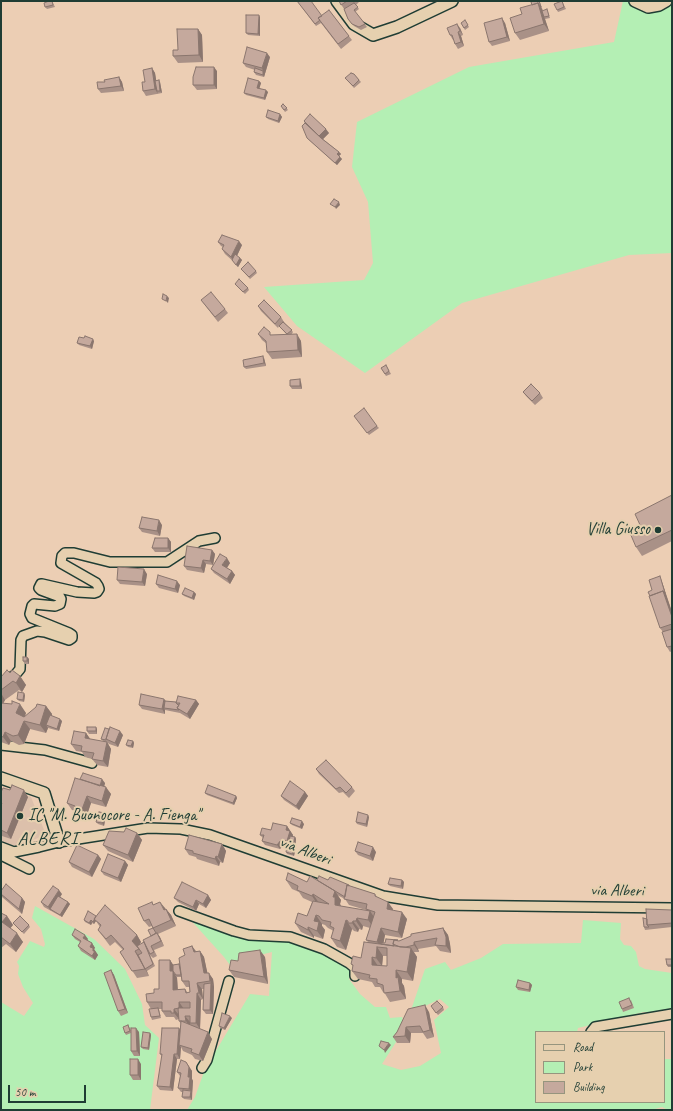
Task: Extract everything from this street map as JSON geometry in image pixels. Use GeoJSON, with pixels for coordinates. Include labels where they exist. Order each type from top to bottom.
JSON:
{"type":"FeatureCollection","features":[{"type":"Feature","properties":{"kind":"street"},"geometry":{"type":"LineString","coordinates":[[337,1],[354,24],[373,35],[397,27],[452,1]]}},
{"type":"Feature","properties":{"kind":"street"},"geometry":{"type":"LineString","coordinates":[[635,1],[648,7],[659,5],[666,1]]}},
{"type":"Feature","properties":{"kind":"street"},"geometry":{"type":"LineString","coordinates":[[1,685],[15,675],[20,669],[21,640],[23,636],[37,632],[45,632],[69,640],[72,638],[72,635],[69,633],[32,618],[30,614],[34,604],[54,606],[60,604],[60,597],[41,590],[39,588],[40,584],[77,592],[94,593],[99,589],[96,583],[62,563],[62,556],[65,553],[74,553],[110,562],[167,562],[200,541],[215,538]]}},
{"type":"Feature","properties":{"kind":"street"},"geometry":{"type":"LineString","coordinates":[[1,745],[45,750],[92,763]]}},
{"type":"Feature","properties":{"kind":"street"},"geometry":{"type":"LineString","coordinates":[[1,778],[44,793],[58,842]]}},
{"type":"Feature","properties":{"kind":"street","name":"via Alberi"},"geometry":{"type":"LineString","coordinates":[[1,847],[14,852],[39,848],[58,842],[148,828],[181,829],[210,835],[383,896],[438,905],[672,908]]}},
{"type":"Feature","properties":{"kind":"street"},"geometry":{"type":"LineString","coordinates":[[1,855],[29,869]]}},
{"type":"Feature","properties":{"kind":"street"},"geometry":{"type":"LineString","coordinates":[[179,911],[234,931],[249,934],[290,937],[324,949],[355,968],[355,976]]}},
{"type":"Feature","properties":{"kind":"street"},"geometry":{"type":"LineString","coordinates":[[202,1068],[207,1060],[229,981]]}},
{"type":"Feature","properties":{"kind":"street"},"geometry":{"type":"LineString","coordinates":[[592,1031],[594,1027],[672,1014]]}},
{"type":"Feature","properties":{"kind":"shaded area","name":"IC \"M. Buonocore - A. Fienga\""},"geometry":{"type":"Polygon","coordinates":[[[3,787],[31,797],[46,835],[12,848],[1,844],[1,792],[3,787]]]}},
{"type":"Feature","properties":{"kind":"green space"},"geometry":{"type":"Polygon","coordinates":[[[623,1],[672,1],[672,253],[629,255],[462,303],[365,373],[297,326],[264,287],[364,280],[373,263],[368,202],[352,167],[357,122],[469,67],[614,42],[623,1]]]}},
{"type":"Feature","properties":{"kind":"green space"},"geometry":{"type":"Polygon","coordinates":[[[35,906],[94,939],[125,969],[142,1004],[145,1025],[159,1038],[150,1110],[1,1110],[1,1002],[24,1016],[33,1003],[23,987],[18,974],[19,966],[17,962],[30,941],[44,947],[45,944],[41,929],[32,918],[35,906]]]}},
{"type":"Feature","properties":{"kind":"green space"},"geometry":{"type":"Polygon","coordinates":[[[188,917],[289,940],[311,948],[352,969],[349,979],[360,994],[375,1007],[386,1007],[390,1018],[402,1017],[405,1028],[382,1064],[401,1070],[420,1066],[441,1053],[434,1020],[449,1007],[440,999],[410,1013],[425,969],[445,962],[451,970],[481,958],[503,944],[581,943],[583,920],[621,923],[620,939],[624,945],[631,946],[636,952],[639,966],[645,969],[672,973],[672,1008],[644,1012],[578,1028],[577,1031],[535,1031],[535,1103],[665,1103],[665,1059],[672,1059],[672,1110],[662,1107],[654,1110],[187,1110],[195,1097],[205,1069],[250,994],[269,996],[272,952],[236,961],[233,969],[188,917]]]}},
{"type":"Feature","properties":{"kind":"building"},"geometry":{"type":"Polygon","coordinates":[[[52,1],[53,5],[45,7],[44,3],[52,1]]]}},
{"type":"Feature","properties":{"kind":"building"},"geometry":{"type":"Polygon","coordinates":[[[297,1],[311,1],[322,16],[318,18],[320,20],[315,24],[297,1]]]}},
{"type":"Feature","properties":{"kind":"building"},"geometry":{"type":"Polygon","coordinates":[[[339,1],[347,1],[341,5],[339,1]]]}},
{"type":"Feature","properties":{"kind":"building"},"geometry":{"type":"Polygon","coordinates":[[[539,1],[541,7],[538,3],[532,5],[531,2],[539,1]]]}},
{"type":"Feature","properties":{"kind":"building"},"geometry":{"type":"Polygon","coordinates":[[[562,1],[564,7],[557,10],[554,4],[562,1]]]}},
{"type":"Feature","properties":{"kind":"building"},"geometry":{"type":"Polygon","coordinates":[[[354,3],[358,7],[354,10],[365,24],[359,27],[352,24],[344,9],[354,3]]]}},
{"type":"Feature","properties":{"kind":"building"},"geometry":{"type":"Polygon","coordinates":[[[538,3],[544,24],[515,33],[510,18],[522,14],[520,8],[538,3]]]}},
{"type":"Feature","properties":{"kind":"building"},"geometry":{"type":"Polygon","coordinates":[[[547,9],[549,16],[544,17],[542,11],[547,9]]]}},
{"type":"Feature","properties":{"kind":"building"},"geometry":{"type":"Polygon","coordinates":[[[329,10],[349,36],[338,44],[318,18],[329,10]]]}},
{"type":"Feature","properties":{"kind":"building"},"geometry":{"type":"Polygon","coordinates":[[[246,15],[259,15],[258,34],[246,33],[246,15]]]}},
{"type":"Feature","properties":{"kind":"building"},"geometry":{"type":"Polygon","coordinates":[[[502,18],[507,37],[489,42],[484,23],[502,18]]]}},
{"type":"Feature","properties":{"kind":"building"},"geometry":{"type":"Polygon","coordinates":[[[465,20],[468,25],[464,28],[461,23],[465,20]]]}},
{"type":"Feature","properties":{"kind":"building"},"geometry":{"type":"Polygon","coordinates":[[[457,24],[460,31],[458,32],[461,42],[455,44],[452,35],[450,35],[447,28],[457,24]]]}},
{"type":"Feature","properties":{"kind":"building"},"geometry":{"type":"Polygon","coordinates":[[[177,29],[198,29],[199,55],[173,56],[173,50],[178,50],[177,29]]]}},
{"type":"Feature","properties":{"kind":"building"},"geometry":{"type":"Polygon","coordinates":[[[247,47],[267,53],[262,68],[243,63],[247,47]]]}},
{"type":"Feature","properties":{"kind":"building"},"geometry":{"type":"Polygon","coordinates":[[[196,67],[214,67],[214,85],[193,85],[193,77],[196,67]]]}},
{"type":"Feature","properties":{"kind":"building"},"geometry":{"type":"Polygon","coordinates":[[[152,68],[155,89],[143,91],[142,82],[145,82],[143,70],[152,68]]]}},
{"type":"Feature","properties":{"kind":"building"},"geometry":{"type":"Polygon","coordinates":[[[255,68],[263,71],[263,75],[254,72],[255,68]]]}},
{"type":"Feature","properties":{"kind":"building"},"geometry":{"type":"Polygon","coordinates":[[[351,73],[354,74],[359,80],[353,86],[345,78],[351,73]]]}},
{"type":"Feature","properties":{"kind":"building"},"geometry":{"type":"Polygon","coordinates":[[[119,77],[121,86],[98,89],[97,82],[105,82],[104,80],[119,77]]]}},
{"type":"Feature","properties":{"kind":"building"},"geometry":{"type":"Polygon","coordinates":[[[248,78],[259,81],[257,88],[266,90],[264,98],[244,93],[248,78]]]}},
{"type":"Feature","properties":{"kind":"building"},"geometry":{"type":"Polygon","coordinates":[[[159,80],[160,91],[157,91],[155,81],[159,80]]]}},
{"type":"Feature","properties":{"kind":"building"},"geometry":{"type":"Polygon","coordinates":[[[283,104],[287,108],[284,110],[281,106],[283,104]]]}},
{"type":"Feature","properties":{"kind":"building"},"geometry":{"type":"Polygon","coordinates":[[[268,110],[280,114],[278,121],[266,117],[268,110]]]}},
{"type":"Feature","properties":{"kind":"building"},"geometry":{"type":"Polygon","coordinates":[[[310,114],[326,129],[319,136],[304,121],[310,114]]]}},
{"type":"Feature","properties":{"kind":"building"},"geometry":{"type":"Polygon","coordinates":[[[305,123],[339,152],[337,154],[340,157],[335,163],[307,138],[302,126],[305,123]]]}},
{"type":"Feature","properties":{"kind":"building"},"geometry":{"type":"Polygon","coordinates":[[[334,199],[339,202],[335,207],[330,204],[334,199]]]}},
{"type":"Feature","properties":{"kind":"building"},"geometry":{"type":"Polygon","coordinates":[[[222,235],[239,241],[231,257],[222,249],[224,245],[218,242],[222,235]]]}},
{"type":"Feature","properties":{"kind":"building"},"geometry":{"type":"Polygon","coordinates":[[[235,254],[240,258],[236,265],[232,260],[235,254]]]}},
{"type":"Feature","properties":{"kind":"building"},"geometry":{"type":"Polygon","coordinates":[[[248,262],[256,271],[249,277],[241,269],[248,262]]]}},
{"type":"Feature","properties":{"kind":"building"},"geometry":{"type":"Polygon","coordinates":[[[239,279],[248,288],[243,292],[235,284],[239,279]]]}},
{"type":"Feature","properties":{"kind":"building"},"geometry":{"type":"Polygon","coordinates":[[[211,292],[225,309],[215,317],[201,300],[211,292]]]}},
{"type":"Feature","properties":{"kind":"building"},"geometry":{"type":"Polygon","coordinates":[[[163,294],[167,296],[166,301],[162,299],[163,294]]]}},
{"type":"Feature","properties":{"kind":"building"},"geometry":{"type":"Polygon","coordinates":[[[264,300],[281,317],[275,324],[258,306],[264,300]]]}},
{"type":"Feature","properties":{"kind":"building"},"geometry":{"type":"Polygon","coordinates":[[[283,322],[292,330],[287,334],[279,326],[283,322]]]}},
{"type":"Feature","properties":{"kind":"building"},"geometry":{"type":"Polygon","coordinates":[[[264,327],[270,332],[270,335],[297,334],[298,350],[267,352],[266,341],[258,334],[264,327]]]}},
{"type":"Feature","properties":{"kind":"building"},"geometry":{"type":"Polygon","coordinates":[[[85,336],[93,339],[90,346],[77,343],[79,337],[84,338],[85,336]]]}},
{"type":"Feature","properties":{"kind":"building"},"geometry":{"type":"Polygon","coordinates":[[[263,356],[264,363],[244,367],[243,360],[263,356]]]}},
{"type":"Feature","properties":{"kind":"building"},"geometry":{"type":"Polygon","coordinates":[[[386,365],[389,371],[385,374],[381,368],[386,365]]]}},
{"type":"Feature","properties":{"kind":"building"},"geometry":{"type":"Polygon","coordinates":[[[300,379],[300,386],[290,386],[290,380],[300,379]]]}},
{"type":"Feature","properties":{"kind":"building"},"geometry":{"type":"Polygon","coordinates":[[[531,384],[540,393],[532,401],[523,392],[531,384]]]}},
{"type":"Feature","properties":{"kind":"building"},"geometry":{"type":"Polygon","coordinates":[[[364,408],[377,426],[367,433],[354,416],[364,408]]]}},
{"type":"Feature","properties":{"kind":"building"},"geometry":{"type":"Polygon","coordinates":[[[672,495],[672,530],[636,547],[630,533],[641,527],[635,514],[672,495]]]}},
{"type":"Feature","properties":{"kind":"building"},"geometry":{"type":"Polygon","coordinates":[[[142,517],[159,520],[157,531],[139,528],[142,517]]]}},
{"type":"Feature","properties":{"kind":"building"},"geometry":{"type":"Polygon","coordinates":[[[155,538],[168,538],[168,548],[152,548],[155,538]]]}},
{"type":"Feature","properties":{"kind":"building"},"geometry":{"type":"Polygon","coordinates":[[[187,546],[212,550],[210,561],[203,560],[201,568],[184,566],[187,546]]]}},
{"type":"Feature","properties":{"kind":"building"},"geometry":{"type":"Polygon","coordinates":[[[220,554],[227,558],[222,565],[232,571],[227,579],[211,569],[220,554]]]}},
{"type":"Feature","properties":{"kind":"building"},"geometry":{"type":"Polygon","coordinates":[[[118,567],[144,569],[142,582],[117,580],[118,567]]]}},
{"type":"Feature","properties":{"kind":"building"},"geometry":{"type":"Polygon","coordinates":[[[158,575],[177,581],[175,589],[156,584],[158,575]]]}},
{"type":"Feature","properties":{"kind":"building"},"geometry":{"type":"Polygon","coordinates":[[[660,576],[665,593],[663,591],[650,596],[648,592],[652,590],[649,580],[660,576]]]}},
{"type":"Feature","properties":{"kind":"building"},"geometry":{"type":"Polygon","coordinates":[[[185,588],[194,592],[192,598],[182,594],[185,588]]]}},
{"type":"Feature","properties":{"kind":"building"},"geometry":{"type":"Polygon","coordinates":[[[663,591],[672,617],[672,624],[660,628],[649,596],[663,591]]]}},
{"type":"Feature","properties":{"kind":"building"},"geometry":{"type":"Polygon","coordinates":[[[672,629],[672,646],[667,647],[662,632],[672,629]]]}},
{"type":"Feature","properties":{"kind":"building"},"geometry":{"type":"Polygon","coordinates":[[[23,657],[27,657],[27,661],[23,661],[23,657]]]}},
{"type":"Feature","properties":{"kind":"building"},"geometry":{"type":"Polygon","coordinates":[[[7,670],[10,673],[12,670],[20,676],[16,683],[13,681],[1,690],[1,677],[7,670]]]}},
{"type":"Feature","properties":{"kind":"building"},"geometry":{"type":"Polygon","coordinates":[[[18,692],[24,693],[23,700],[17,699],[18,692]]]}},
{"type":"Feature","properties":{"kind":"building"},"geometry":{"type":"Polygon","coordinates":[[[141,694],[164,699],[162,709],[139,705],[141,694]]]}},
{"type":"Feature","properties":{"kind":"building"},"geometry":{"type":"Polygon","coordinates":[[[178,696],[196,700],[187,714],[177,708],[180,703],[176,703],[178,696]]]}},
{"type":"Feature","properties":{"kind":"building"},"geometry":{"type":"Polygon","coordinates":[[[12,701],[20,704],[16,713],[24,717],[36,707],[37,704],[46,706],[40,725],[24,721],[18,735],[13,736],[5,732],[3,737],[1,736],[1,703],[12,704],[12,701]]]}},
{"type":"Feature","properties":{"kind":"building"},"geometry":{"type":"Polygon","coordinates":[[[165,701],[176,702],[179,705],[177,708],[179,710],[164,708],[165,701]]]}},
{"type":"Feature","properties":{"kind":"building"},"geometry":{"type":"Polygon","coordinates":[[[50,715],[60,719],[57,729],[46,725],[50,715]]]}},
{"type":"Feature","properties":{"kind":"building"},"geometry":{"type":"Polygon","coordinates":[[[87,727],[96,727],[96,731],[87,731],[87,727]]]}},
{"type":"Feature","properties":{"kind":"building"},"geometry":{"type":"Polygon","coordinates":[[[110,727],[120,731],[115,743],[106,739],[110,727]]]}},
{"type":"Feature","properties":{"kind":"building"},"geometry":{"type":"Polygon","coordinates":[[[105,728],[109,729],[106,740],[101,739],[105,728]]]}},
{"type":"Feature","properties":{"kind":"building"},"geometry":{"type":"Polygon","coordinates":[[[74,731],[86,733],[85,738],[107,742],[103,761],[92,759],[94,753],[81,751],[82,746],[71,744],[74,731]]]}},
{"type":"Feature","properties":{"kind":"building"},"geometry":{"type":"Polygon","coordinates":[[[128,740],[133,741],[131,746],[126,745],[128,740]]]}},
{"type":"Feature","properties":{"kind":"building"},"geometry":{"type":"Polygon","coordinates":[[[326,760],[352,787],[346,793],[340,787],[336,789],[316,769],[326,760]]]}},
{"type":"Feature","properties":{"kind":"building"},"geometry":{"type":"Polygon","coordinates":[[[83,773],[102,779],[100,786],[80,779],[83,773]]]}},
{"type":"Feature","properties":{"kind":"building"},"geometry":{"type":"Polygon","coordinates":[[[75,778],[106,787],[102,801],[87,796],[81,812],[74,810],[75,806],[67,803],[75,778]]]}},
{"type":"Feature","properties":{"kind":"building"},"geometry":{"type":"Polygon","coordinates":[[[290,781],[305,792],[296,806],[281,796],[290,781]]]}},
{"type":"Feature","properties":{"kind":"building"},"geometry":{"type":"Polygon","coordinates":[[[12,785],[24,790],[7,833],[1,830],[1,792],[3,788],[10,790],[12,785]]]}},
{"type":"Feature","properties":{"kind":"building"},"geometry":{"type":"Polygon","coordinates":[[[208,785],[236,796],[233,803],[205,793],[208,785]]]}},
{"type":"Feature","properties":{"kind":"building"},"geometry":{"type":"Polygon","coordinates":[[[99,812],[105,813],[102,823],[96,822],[99,812]]]}},
{"type":"Feature","properties":{"kind":"building"},"geometry":{"type":"Polygon","coordinates":[[[358,812],[368,815],[366,824],[356,822],[358,812]]]}},
{"type":"Feature","properties":{"kind":"building"},"geometry":{"type":"Polygon","coordinates":[[[292,818],[302,821],[300,827],[290,823],[292,818]]]}},
{"type":"Feature","properties":{"kind":"building"},"geometry":{"type":"Polygon","coordinates":[[[273,823],[287,826],[286,830],[290,831],[287,841],[281,840],[277,845],[262,841],[264,835],[260,835],[262,828],[271,830],[273,823]]]}},
{"type":"Feature","properties":{"kind":"building"},"geometry":{"type":"Polygon","coordinates":[[[126,828],[137,833],[128,855],[103,845],[109,831],[124,832],[126,828]]]}},
{"type":"Feature","properties":{"kind":"building"},"geometry":{"type":"Polygon","coordinates":[[[189,835],[222,844],[218,857],[216,856],[215,859],[193,853],[193,851],[185,849],[189,835]]]}},
{"type":"Feature","properties":{"kind":"building"},"geometry":{"type":"Polygon","coordinates":[[[290,836],[295,837],[293,845],[289,845],[290,836]]]}},
{"type":"Feature","properties":{"kind":"building"},"geometry":{"type":"Polygon","coordinates":[[[358,842],[373,847],[370,856],[355,851],[358,842]]]}},
{"type":"Feature","properties":{"kind":"building"},"geometry":{"type":"Polygon","coordinates":[[[77,845],[98,855],[89,872],[69,862],[77,845]]]}},
{"type":"Feature","properties":{"kind":"building"},"geometry":{"type":"Polygon","coordinates":[[[287,847],[294,849],[292,854],[286,852],[287,847]]]}},
{"type":"Feature","properties":{"kind":"building"},"geometry":{"type":"Polygon","coordinates":[[[108,854],[125,861],[118,878],[101,871],[108,854]]]}},
{"type":"Feature","properties":{"kind":"building"},"geometry":{"type":"Polygon","coordinates":[[[288,873],[307,882],[310,876],[335,891],[333,897],[335,897],[335,905],[370,911],[368,920],[357,918],[356,921],[348,923],[346,920],[340,941],[331,938],[334,928],[330,926],[331,922],[322,920],[319,916],[316,915],[314,921],[319,922],[317,931],[308,927],[308,930],[295,923],[298,913],[307,916],[313,901],[329,904],[313,894],[312,896],[297,890],[298,886],[286,880],[288,873]]]}},
{"type":"Feature","properties":{"kind":"building"},"geometry":{"type":"Polygon","coordinates":[[[319,876],[328,880],[330,877],[349,885],[347,885],[345,897],[317,880],[319,876]]]}},
{"type":"Feature","properties":{"kind":"building"},"geometry":{"type":"Polygon","coordinates":[[[390,878],[402,880],[401,886],[388,884],[390,878]]]}},
{"type":"Feature","properties":{"kind":"building"},"geometry":{"type":"Polygon","coordinates":[[[182,882],[208,895],[203,904],[196,900],[193,907],[174,898],[182,882]]]}},
{"type":"Feature","properties":{"kind":"building"},"geometry":{"type":"Polygon","coordinates":[[[6,884],[22,898],[19,909],[1,894],[1,891],[6,884]]]}},
{"type":"Feature","properties":{"kind":"building"},"geometry":{"type":"Polygon","coordinates":[[[347,885],[375,894],[375,896],[388,902],[387,909],[402,912],[398,932],[381,928],[377,942],[366,940],[375,912],[366,909],[367,904],[344,899],[347,885]]]}},
{"type":"Feature","properties":{"kind":"building"},"geometry":{"type":"Polygon","coordinates":[[[53,886],[59,890],[48,907],[41,902],[53,886]]]}},
{"type":"Feature","properties":{"kind":"building"},"geometry":{"type":"Polygon","coordinates":[[[58,896],[68,902],[60,915],[50,909],[58,896]]]}},
{"type":"Feature","properties":{"kind":"building"},"geometry":{"type":"Polygon","coordinates":[[[152,902],[153,905],[160,902],[164,910],[166,909],[171,920],[153,928],[149,919],[144,921],[138,908],[152,902]]]}},
{"type":"Feature","properties":{"kind":"building"},"geometry":{"type":"Polygon","coordinates":[[[105,905],[137,935],[132,941],[139,949],[135,951],[145,969],[132,971],[120,952],[124,949],[111,935],[106,939],[98,930],[101,925],[94,919],[105,905]]]}},
{"type":"Feature","properties":{"kind":"building"},"geometry":{"type":"Polygon","coordinates":[[[646,909],[672,910],[672,923],[647,925],[646,909]]]}},
{"type":"Feature","properties":{"kind":"building"},"geometry":{"type":"Polygon","coordinates":[[[88,911],[96,916],[93,922],[91,920],[89,923],[84,920],[88,911]]]}},
{"type":"Feature","properties":{"kind":"building"},"geometry":{"type":"Polygon","coordinates":[[[1,913],[7,916],[2,922],[17,933],[10,944],[1,937],[1,913]]]}},
{"type":"Feature","properties":{"kind":"building"},"geometry":{"type":"Polygon","coordinates":[[[20,916],[29,925],[22,932],[13,923],[20,916]]]}},
{"type":"Feature","properties":{"kind":"building"},"geometry":{"type":"Polygon","coordinates":[[[643,918],[647,919],[647,925],[649,927],[644,927],[643,918]]]}},
{"type":"Feature","properties":{"kind":"building"},"geometry":{"type":"Polygon","coordinates":[[[153,928],[156,933],[151,936],[148,930],[153,928]]]}},
{"type":"Feature","properties":{"kind":"building"},"geometry":{"type":"Polygon","coordinates":[[[443,928],[446,937],[446,946],[435,945],[437,938],[414,942],[414,945],[406,947],[400,947],[393,944],[394,940],[399,941],[411,936],[411,934],[443,928]]]}},
{"type":"Feature","properties":{"kind":"building"},"geometry":{"type":"Polygon","coordinates":[[[75,929],[85,935],[83,938],[92,943],[90,947],[93,948],[93,951],[95,951],[92,956],[78,946],[81,941],[72,935],[75,929]]]}},
{"type":"Feature","properties":{"kind":"building"},"geometry":{"type":"Polygon","coordinates":[[[157,933],[161,941],[151,946],[154,952],[150,954],[143,940],[157,933]]]}},
{"type":"Feature","properties":{"kind":"building"},"geometry":{"type":"Polygon","coordinates":[[[386,939],[398,940],[394,940],[394,946],[381,944],[385,943],[386,939]]]}},
{"type":"Feature","properties":{"kind":"building"},"geometry":{"type":"Polygon","coordinates":[[[144,942],[153,964],[145,969],[138,955],[142,953],[137,946],[144,942]]]}},
{"type":"Feature","properties":{"kind":"building"},"geometry":{"type":"Polygon","coordinates":[[[364,942],[411,948],[407,972],[396,970],[396,978],[398,977],[400,991],[384,993],[383,985],[377,983],[377,979],[369,978],[370,975],[352,971],[353,965],[351,964],[353,956],[361,958],[364,942]],[[377,947],[376,958],[372,957],[372,965],[387,966],[387,948],[377,947]]]}},
{"type":"Feature","properties":{"kind":"building"},"geometry":{"type":"Polygon","coordinates":[[[192,946],[194,952],[200,951],[204,973],[209,973],[210,981],[197,983],[199,993],[197,993],[196,1023],[190,1023],[190,1016],[185,1016],[186,1021],[179,1021],[178,1008],[174,1009],[174,1013],[171,1013],[171,1011],[162,1011],[162,1002],[147,1002],[146,994],[154,993],[154,989],[159,989],[159,960],[170,960],[170,971],[173,971],[173,990],[185,989],[186,993],[190,992],[189,981],[182,981],[179,958],[185,955],[183,949],[192,946]],[[179,1002],[179,1008],[190,1008],[190,1002],[179,1002]]]}},
{"type":"Feature","properties":{"kind":"building"},"geometry":{"type":"Polygon","coordinates":[[[260,950],[264,977],[229,970],[231,960],[238,961],[239,953],[260,950]]]}},
{"type":"Feature","properties":{"kind":"building"},"geometry":{"type":"Polygon","coordinates":[[[666,959],[672,959],[672,965],[667,965],[666,959]]]}},
{"type":"Feature","properties":{"kind":"building"},"geometry":{"type":"Polygon","coordinates":[[[179,964],[181,975],[176,975],[173,971],[173,965],[179,964]]]}},
{"type":"Feature","properties":{"kind":"building"},"geometry":{"type":"Polygon","coordinates":[[[111,970],[125,1009],[118,1011],[104,973],[111,970]]]}},
{"type":"Feature","properties":{"kind":"building"},"geometry":{"type":"Polygon","coordinates":[[[518,980],[530,983],[529,990],[516,987],[518,980]]]}},
{"type":"Feature","properties":{"kind":"building"},"geometry":{"type":"Polygon","coordinates":[[[211,983],[210,1010],[203,1010],[204,984],[211,983]]]}},
{"type":"Feature","properties":{"kind":"building"},"geometry":{"type":"Polygon","coordinates":[[[629,998],[632,1005],[622,1009],[619,1002],[629,998]]]}},
{"type":"Feature","properties":{"kind":"building"},"geometry":{"type":"Polygon","coordinates":[[[437,1001],[443,1007],[436,1013],[431,1006],[437,1001]]]}},
{"type":"Feature","properties":{"kind":"building"},"geometry":{"type":"Polygon","coordinates":[[[425,1005],[430,1030],[423,1032],[420,1026],[406,1027],[405,1036],[393,1037],[408,1009],[425,1005]]]}},
{"type":"Feature","properties":{"kind":"building"},"geometry":{"type":"Polygon","coordinates":[[[158,1008],[160,1016],[151,1017],[149,1009],[158,1008]]]}},
{"type":"Feature","properties":{"kind":"building"},"geometry":{"type":"Polygon","coordinates":[[[222,1013],[230,1016],[224,1028],[219,1026],[222,1013]]]}},
{"type":"Feature","properties":{"kind":"building"},"geometry":{"type":"Polygon","coordinates":[[[181,1021],[208,1032],[199,1055],[191,1052],[192,1049],[179,1045],[181,1021]]]}},
{"type":"Feature","properties":{"kind":"building"},"geometry":{"type":"Polygon","coordinates":[[[128,1025],[130,1031],[125,1033],[123,1027],[128,1025]]]}},
{"type":"Feature","properties":{"kind":"building"},"geometry":{"type":"Polygon","coordinates":[[[131,1028],[136,1028],[137,1051],[131,1051],[131,1028]]]}},
{"type":"Feature","properties":{"kind":"building"},"geometry":{"type":"Polygon","coordinates":[[[162,1028],[179,1028],[177,1054],[174,1054],[170,1087],[157,1086],[162,1054],[160,1054],[162,1028]]]}},
{"type":"Feature","properties":{"kind":"building"},"geometry":{"type":"Polygon","coordinates":[[[143,1032],[150,1033],[148,1048],[141,1047],[143,1032]]]}},
{"type":"Feature","properties":{"kind":"building"},"geometry":{"type":"Polygon","coordinates":[[[381,1041],[389,1043],[384,1050],[379,1046],[381,1041]]]}},
{"type":"Feature","properties":{"kind":"building"},"geometry":{"type":"Polygon","coordinates":[[[130,1059],[138,1059],[138,1075],[130,1075],[130,1059]]]}},
{"type":"Feature","properties":{"kind":"building"},"geometry":{"type":"Polygon","coordinates":[[[181,1060],[186,1062],[189,1067],[189,1089],[178,1088],[181,1073],[177,1072],[181,1060]]]}},
{"type":"Feature","properties":{"kind":"building"},"geometry":{"type":"Polygon","coordinates":[[[183,1090],[191,1091],[190,1097],[182,1097],[183,1090]]]}},
{"type":"Feature","properties":{"kind":"place","name":"Villa Giusso"},"geometry":{"type":"Point","coordinates":[658,530]}},
{"type":"Feature","properties":{"kind":"place","name":"IC \"M. Buonocore - A. Fienga\""},"geometry":{"type":"Point","coordinates":[20,816]}},
{"type":"Feature","properties":{"kind":"district","name":"ALBERI"},"geometry":{"type":"Point","coordinates":[48,839]}}]}
